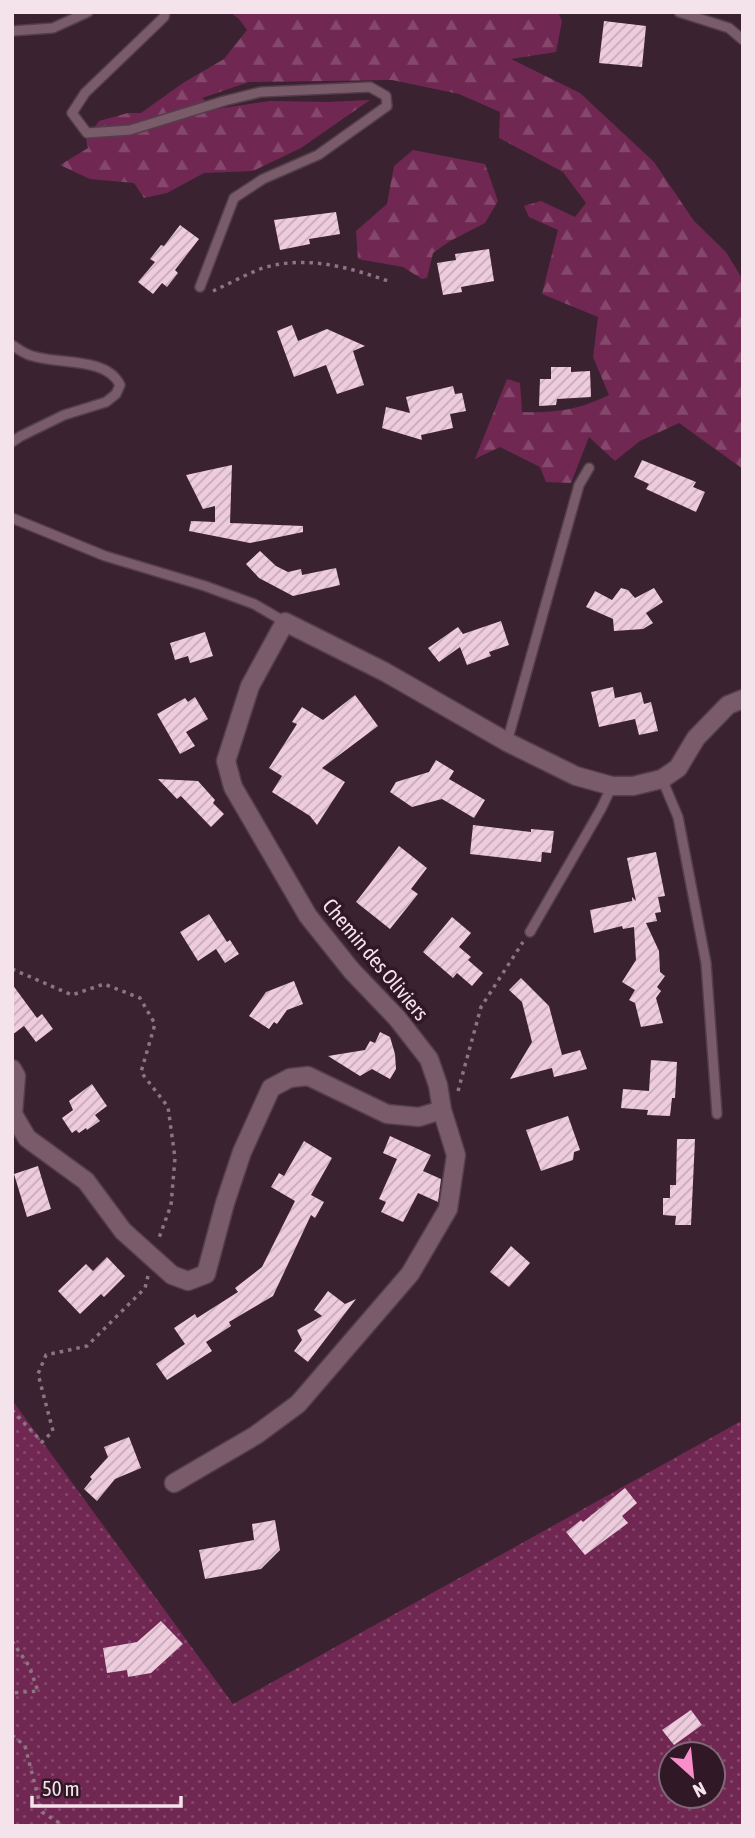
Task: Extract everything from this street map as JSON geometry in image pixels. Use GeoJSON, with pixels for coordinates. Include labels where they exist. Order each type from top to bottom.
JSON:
{"type":"FeatureCollection","features":[{"type":"Feature","properties":{"kind":"street"},"geometry":{"type":"LineString","coordinates":[[285,622],[385,672],[508,742],[576,776],[611,786],[633,786],[662,779],[678,768],[696,738],[727,705],[743,699]]}},
{"type":"Feature","properties":{"kind":"street","name":"Chemin des Oliviers"},"geometry":{"type":"LineString","coordinates":[[174,1483],[256,1436],[298,1404],[410,1274],[448,1209],[456,1155],[442,1110],[439,1085],[429,1059],[308,916],[233,787],[226,761],[250,686],[285,622]]}},
{"type":"Feature","properties":{"kind":"street"},"geometry":{"type":"LineString","coordinates":[[12,1069],[16,1076],[13,1114],[27,1138],[86,1181],[123,1231],[172,1275],[188,1281],[206,1274],[242,1152],[271,1088],[290,1078],[308,1076],[387,1114],[419,1117],[442,1110]]}},
{"type":"Feature","properties":{"kind":"lane"},"geometry":{"type":"LineString","coordinates":[[12,31],[53,29],[88,12]]}},
{"type":"Feature","properties":{"kind":"lane"},"geometry":{"type":"LineString","coordinates":[[166,12],[164,17],[85,93],[72,113],[87,132],[130,130],[261,92],[370,87],[386,96],[387,106],[318,155],[263,178],[234,198],[200,287]]}},
{"type":"Feature","properties":{"kind":"lane"},"geometry":{"type":"LineString","coordinates":[[679,12],[729,28],[743,40]]}},
{"type":"Feature","properties":{"kind":"lane"},"geometry":{"type":"LineString","coordinates":[[12,345],[28,355],[100,368],[116,376],[120,385],[116,394],[106,402],[64,415],[12,442]]}},
{"type":"Feature","properties":{"kind":"lane"},"geometry":{"type":"LineString","coordinates":[[508,742],[579,485],[589,468]]}},
{"type":"Feature","properties":{"kind":"lane"},"geometry":{"type":"LineString","coordinates":[[12,518],[105,556],[205,586],[254,604],[285,622]]}},
{"type":"Feature","properties":{"kind":"lane"},"geometry":{"type":"LineString","coordinates":[[662,779],[678,817],[706,963],[717,1114]]}},
{"type":"Feature","properties":{"kind":"lane"},"geometry":{"type":"LineString","coordinates":[[530,932],[601,809],[611,786]]}},
{"type":"Feature","properties":{"kind":"path"},"geometry":{"type":"LineString","coordinates":[[200,287],[213,291],[264,268],[304,262],[346,267],[388,281]]}},
{"type":"Feature","properties":{"kind":"path"},"geometry":{"type":"LineString","coordinates":[[442,1110],[457,1093],[481,1007],[530,932]]}},
{"type":"Feature","properties":{"kind":"path"},"geometry":{"type":"LineString","coordinates":[[12,969],[72,995],[104,984],[140,998],[155,1024],[141,1072],[168,1107],[175,1157],[171,1205],[145,1288],[87,1346],[46,1355],[37,1374],[52,1431],[42,1442],[12,1410]]}},
{"type":"Feature","properties":{"kind":"path"},"geometry":{"type":"LineString","coordinates":[[12,1641],[29,1666],[38,1691],[12,1693]]}},
{"type":"Feature","properties":{"kind":"path"},"geometry":{"type":"LineString","coordinates":[[12,1735],[25,1746],[42,1812],[64,1826]]}},
{"type":"Feature","properties":{"kind":"green space"},"geometry":{"type":"Polygon","coordinates":[[[230,12],[558,12],[562,21],[556,52],[511,59],[580,93],[654,162],[694,221],[726,252],[743,280],[743,469],[679,423],[640,441],[615,461],[589,437],[571,483],[546,482],[540,467],[500,447],[475,459],[507,379],[520,383],[522,412],[567,410],[609,395],[593,357],[598,317],[542,294],[558,230],[529,217],[524,206],[541,201],[575,217],[586,203],[563,172],[499,138],[500,112],[459,94],[392,80],[249,82],[202,98],[216,109],[270,101],[370,100],[301,148],[253,171],[204,173],[167,193],[144,198],[134,183],[90,179],[60,165],[88,148],[86,139],[99,121],[128,113],[141,113],[183,83],[224,59],[247,30],[230,12]]]}},
{"type":"Feature","properties":{"kind":"green space"},"geometry":{"type":"Polygon","coordinates":[[[413,150],[485,164],[498,201],[485,223],[433,253],[427,278],[422,279],[403,267],[358,259],[356,231],[387,204],[394,166],[413,150]]]}},
{"type":"Feature","properties":{"kind":"green space"},"geometry":{"type":"Polygon","coordinates":[[[12,1400],[233,1704],[743,1420],[743,1826],[12,1826],[12,1400]]]}},
{"type":"Feature","properties":{"kind":"building"},"geometry":{"type":"Polygon","coordinates":[[[604,21],[646,26],[642,67],[599,63],[604,21]]]}},
{"type":"Feature","properties":{"kind":"building"},"geometry":{"type":"Polygon","coordinates":[[[336,212],[340,234],[309,239],[310,244],[280,250],[274,220],[336,212]]]}},
{"type":"Feature","properties":{"kind":"building"},"geometry":{"type":"Polygon","coordinates":[[[180,225],[199,239],[175,270],[178,273],[167,287],[162,283],[153,294],[138,282],[155,262],[150,259],[180,225]]]}},
{"type":"Feature","properties":{"kind":"building"},"geometry":{"type":"Polygon","coordinates":[[[489,249],[494,281],[461,287],[462,292],[443,295],[437,263],[456,260],[455,254],[489,249]]]}},
{"type":"Feature","properties":{"kind":"building"},"geometry":{"type":"Polygon","coordinates":[[[292,325],[298,341],[327,329],[365,346],[353,351],[364,385],[337,394],[326,365],[294,377],[277,331],[292,325]]]}},
{"type":"Feature","properties":{"kind":"building"},"geometry":{"type":"Polygon","coordinates":[[[551,367],[571,367],[571,372],[590,371],[591,397],[557,399],[556,405],[539,406],[540,379],[551,379],[551,367]]]}},
{"type":"Feature","properties":{"kind":"building"},"geometry":{"type":"Polygon","coordinates":[[[453,386],[455,394],[462,393],[466,411],[450,414],[453,428],[421,435],[422,440],[382,428],[386,407],[410,413],[406,397],[453,386]]]}},
{"type":"Feature","properties":{"kind":"building"},"geometry":{"type":"Polygon","coordinates":[[[642,460],[696,482],[693,487],[705,492],[696,512],[646,489],[649,484],[634,477],[642,460]]]}},
{"type":"Feature","properties":{"kind":"building"},"geometry":{"type":"Polygon","coordinates":[[[232,465],[230,523],[303,526],[303,532],[250,543],[189,531],[191,521],[215,522],[215,506],[203,509],[186,475],[232,465]]]}},
{"type":"Feature","properties":{"kind":"building"},"geometry":{"type":"Polygon","coordinates":[[[260,551],[276,566],[288,572],[301,569],[302,575],[336,568],[340,585],[293,596],[259,578],[246,564],[260,551]]]}},
{"type":"Feature","properties":{"kind":"building"},"geometry":{"type":"Polygon","coordinates":[[[621,588],[628,590],[635,598],[654,588],[663,602],[646,613],[653,623],[643,629],[614,631],[613,619],[586,607],[595,591],[612,600],[621,588]]]}},
{"type":"Feature","properties":{"kind":"building"},"geometry":{"type":"Polygon","coordinates":[[[501,621],[509,645],[489,652],[491,656],[467,665],[460,647],[439,662],[428,648],[458,627],[463,634],[501,621]]]}},
{"type":"Feature","properties":{"kind":"building"},"geometry":{"type":"Polygon","coordinates":[[[205,632],[213,656],[190,663],[188,656],[175,660],[170,643],[205,632]]]}},
{"type":"Feature","properties":{"kind":"building"},"geometry":{"type":"Polygon","coordinates":[[[613,687],[615,698],[641,692],[644,704],[651,702],[658,731],[639,735],[635,719],[599,727],[591,692],[613,687]]]}},
{"type":"Feature","properties":{"kind":"building"},"geometry":{"type":"Polygon","coordinates":[[[355,695],[378,726],[322,768],[345,782],[317,825],[310,816],[272,792],[282,776],[269,768],[297,724],[292,722],[302,707],[323,720],[355,695]]]}},
{"type":"Feature","properties":{"kind":"building"},"geometry":{"type":"Polygon","coordinates":[[[195,697],[208,719],[186,732],[195,746],[180,754],[157,714],[185,698],[188,702],[195,697]]]}},
{"type":"Feature","properties":{"kind":"building"},"geometry":{"type":"Polygon","coordinates":[[[436,760],[454,771],[449,779],[485,800],[474,818],[442,799],[412,807],[390,792],[396,782],[429,772],[436,760]]]}},
{"type":"Feature","properties":{"kind":"building"},"geometry":{"type":"Polygon","coordinates":[[[158,779],[198,781],[224,814],[211,827],[181,796],[177,799],[158,779]]]}},
{"type":"Feature","properties":{"kind":"building"},"geometry":{"type":"Polygon","coordinates":[[[473,825],[531,832],[531,829],[554,831],[551,853],[542,852],[541,862],[470,854],[473,825]]]}},
{"type":"Feature","properties":{"kind":"building"},"geometry":{"type":"Polygon","coordinates":[[[399,846],[427,868],[411,889],[418,894],[390,929],[356,902],[399,846]]]}},
{"type":"Feature","properties":{"kind":"building"},"geometry":{"type":"Polygon","coordinates":[[[656,852],[665,896],[658,897],[661,912],[655,913],[657,921],[646,923],[659,951],[660,972],[665,976],[657,987],[661,991],[656,998],[663,1023],[641,1027],[635,1003],[629,1000],[635,990],[622,982],[636,960],[634,927],[623,929],[622,926],[594,933],[590,910],[632,901],[632,897],[636,901],[627,858],[656,852]]]}},
{"type":"Feature","properties":{"kind":"building"},"geometry":{"type":"Polygon","coordinates":[[[209,914],[227,942],[230,940],[239,954],[225,963],[216,949],[198,961],[180,932],[209,914]]]}},
{"type":"Feature","properties":{"kind":"building"},"geometry":{"type":"Polygon","coordinates":[[[452,917],[471,933],[459,947],[471,957],[468,960],[483,973],[472,986],[457,973],[453,978],[423,952],[452,917]]]}},
{"type":"Feature","properties":{"kind":"building"},"geometry":{"type":"Polygon","coordinates":[[[521,978],[549,1006],[562,1055],[580,1050],[587,1069],[554,1077],[552,1068],[510,1079],[532,1042],[522,1002],[509,990],[521,978]]]}},
{"type":"Feature","properties":{"kind":"building"},"geometry":{"type":"Polygon","coordinates":[[[294,981],[303,1004],[287,1010],[277,1024],[274,1022],[269,1029],[249,1016],[266,992],[294,981]]]}},
{"type":"Feature","properties":{"kind":"building"},"geometry":{"type":"Polygon","coordinates":[[[12,984],[37,1018],[42,1014],[53,1029],[36,1042],[24,1026],[12,1035],[12,984]]]}},
{"type":"Feature","properties":{"kind":"building"},"geometry":{"type":"Polygon","coordinates":[[[380,1032],[390,1037],[395,1054],[396,1069],[390,1079],[372,1069],[360,1076],[328,1056],[365,1050],[370,1041],[375,1043],[380,1032]]]}},
{"type":"Feature","properties":{"kind":"building"},"geometry":{"type":"Polygon","coordinates":[[[651,1060],[677,1062],[675,1098],[672,1098],[670,1116],[647,1115],[648,1110],[621,1108],[623,1089],[649,1091],[651,1060]]]}},
{"type":"Feature","properties":{"kind":"building"},"geometry":{"type":"Polygon","coordinates":[[[92,1084],[107,1106],[95,1115],[100,1121],[87,1130],[86,1128],[79,1133],[76,1130],[72,1133],[62,1118],[73,1110],[69,1101],[92,1084]]]}},
{"type":"Feature","properties":{"kind":"building"},"geometry":{"type":"Polygon","coordinates":[[[568,1116],[580,1150],[574,1152],[573,1160],[541,1171],[526,1130],[568,1116]]]}},
{"type":"Feature","properties":{"kind":"building"},"geometry":{"type":"Polygon","coordinates":[[[390,1136],[431,1155],[423,1171],[441,1179],[438,1202],[418,1193],[403,1222],[381,1212],[386,1202],[379,1199],[397,1159],[383,1153],[390,1136]]]}},
{"type":"Feature","properties":{"kind":"building"},"geometry":{"type":"Polygon","coordinates":[[[677,1139],[695,1139],[691,1225],[675,1225],[676,1216],[663,1215],[663,1198],[670,1198],[670,1185],[676,1185],[677,1139]]]}},
{"type":"Feature","properties":{"kind":"building"},"geometry":{"type":"Polygon","coordinates":[[[304,1141],[332,1158],[311,1195],[324,1202],[315,1218],[311,1215],[273,1296],[229,1322],[231,1326],[206,1342],[212,1351],[167,1380],[156,1364],[185,1344],[174,1328],[195,1314],[197,1318],[238,1292],[235,1288],[262,1267],[295,1201],[271,1187],[279,1173],[284,1176],[304,1141]]]}},
{"type":"Feature","properties":{"kind":"building"},"geometry":{"type":"Polygon","coordinates":[[[38,1166],[51,1209],[27,1217],[14,1174],[38,1166]]]}},
{"type":"Feature","properties":{"kind":"building"},"geometry":{"type":"Polygon","coordinates":[[[511,1246],[530,1263],[509,1287],[490,1272],[511,1246]]]}},
{"type":"Feature","properties":{"kind":"building"},"geometry":{"type":"Polygon","coordinates":[[[107,1257],[125,1276],[104,1297],[101,1294],[80,1314],[58,1291],[86,1264],[93,1271],[107,1257]]]}},
{"type":"Feature","properties":{"kind":"building"},"geometry":{"type":"Polygon","coordinates":[[[328,1291],[345,1304],[356,1299],[308,1362],[294,1351],[302,1340],[297,1330],[322,1316],[314,1310],[328,1291]]]}},
{"type":"Feature","properties":{"kind":"building"},"geometry":{"type":"Polygon","coordinates":[[[129,1437],[141,1468],[115,1479],[97,1501],[84,1489],[92,1479],[90,1477],[108,1457],[104,1447],[129,1437]]]}},
{"type":"Feature","properties":{"kind":"building"},"geometry":{"type":"Polygon","coordinates":[[[625,1488],[637,1503],[622,1516],[628,1523],[585,1555],[566,1532],[581,1520],[583,1522],[625,1488]]]}},
{"type":"Feature","properties":{"kind":"building"},"geometry":{"type":"Polygon","coordinates":[[[275,1520],[280,1550],[261,1569],[205,1579],[199,1550],[254,1540],[252,1524],[275,1520]]]}},
{"type":"Feature","properties":{"kind":"building"},"geometry":{"type":"Polygon","coordinates":[[[161,1621],[183,1644],[151,1673],[128,1677],[127,1670],[107,1673],[103,1648],[137,1642],[161,1621]]]}},
{"type":"Feature","properties":{"kind":"building"},"geometry":{"type":"Polygon","coordinates":[[[691,1710],[702,1725],[681,1740],[670,1740],[662,1730],[691,1710]]]}}]}
